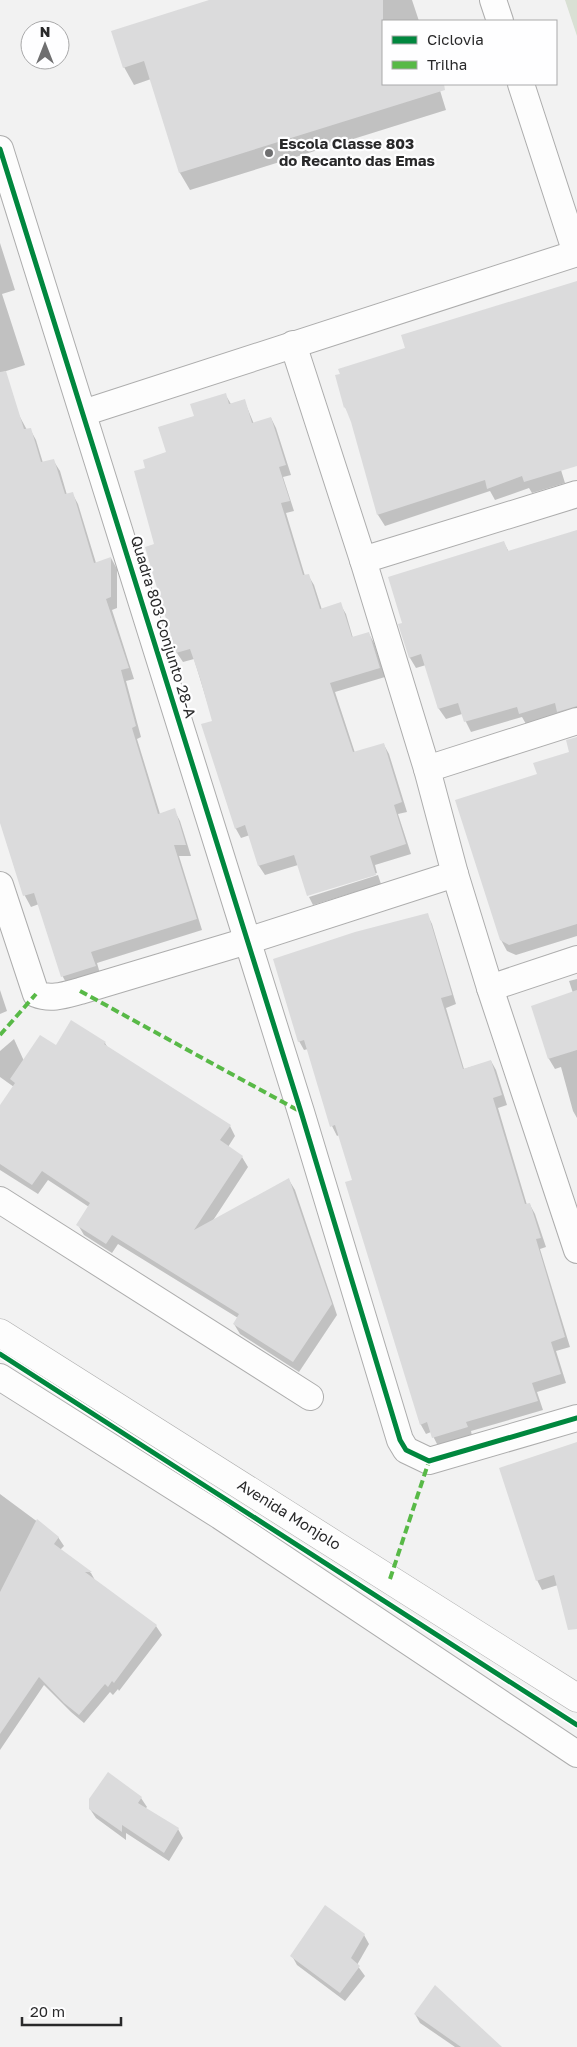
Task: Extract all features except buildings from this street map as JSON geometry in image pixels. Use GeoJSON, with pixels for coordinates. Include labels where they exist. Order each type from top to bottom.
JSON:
{"type":"FeatureCollection","features":[{"type":"Feature","properties":{"kind":"street"},"geometry":{"type":"LineString","coordinates":[[493,0],[500,20]]}},
{"type":"Feature","properties":{"kind":"street"},"geometry":{"type":"LineString","coordinates":[[83,413],[576,253],[521,85]]}},
{"type":"Feature","properties":{"kind":"street","name":"Quadra 803 Conjunto 28-A"},"geometry":{"type":"LineString","coordinates":[[2,161],[248,941],[400,1440],[406,1450],[429,1461],[577,1418]]}},
{"type":"Feature","properties":{"kind":"street"},"geometry":{"type":"LineString","coordinates":[[293,344],[363,560],[427,769],[455,874],[490,988],[567,1188],[577,1250]]}},
{"type":"Feature","properties":{"kind":"street"},"geometry":{"type":"LineString","coordinates":[[363,560],[577,494]]}},
{"type":"Feature","properties":{"kind":"street"},"geometry":{"type":"LineString","coordinates":[[427,769],[577,721]]}},
{"type":"Feature","properties":{"kind":"street"},"geometry":{"type":"LineString","coordinates":[[0,885],[36,994],[44,997],[54,997],[248,941],[455,874]]}},
{"type":"Feature","properties":{"kind":"street"},"geometry":{"type":"LineString","coordinates":[[490,988],[577,959]]}},
{"type":"Feature","properties":{"kind":"street"},"geometry":{"type":"LineString","coordinates":[[0,1200],[310,1397]]}},
{"type":"Feature","properties":{"kind":"street","name":"Avenida Monjolo"},"geometry":{"type":"LineString","coordinates":[[0,1333],[577,1698]]}},
{"type":"Feature","properties":{"kind":"street"},"geometry":{"type":"LineString","coordinates":[[0,1377],[220,1516],[577,1754]]}},
{"type":"Feature","properties":{"kind":"shaded area"},"geometry":{"type":"Polygon","coordinates":[[[565,0],[577,0],[577,36],[565,0]]]}},
{"type":"Feature","properties":{"kind":"marked path"},"geometry":{"type":"LineString","coordinates":[[80,991],[301,1112]]}},
{"type":"Feature","properties":{"kind":"marked path"},"geometry":{"type":"LineString","coordinates":[[0,1035],[36,994]]}},
{"type":"Feature","properties":{"kind":"marked path"},"geometry":{"type":"LineString","coordinates":[[390,1579],[429,1461]]}},
{"type":"Feature","properties":{"kind":"cycle path"},"geometry":{"type":"LineString","coordinates":[[0,149],[301,1112],[400,1440],[406,1450],[429,1461],[577,1418]]}},
{"type":"Feature","properties":{"kind":"cycle path"},"geometry":{"type":"LineString","coordinates":[[0,1354],[577,1725]]}},
{"type":"Feature","properties":{"kind":"place","name":"Escola Classe 803 do Recanto das Emas"},"geometry":{"type":"Point","coordinates":[269,153]}}]}
